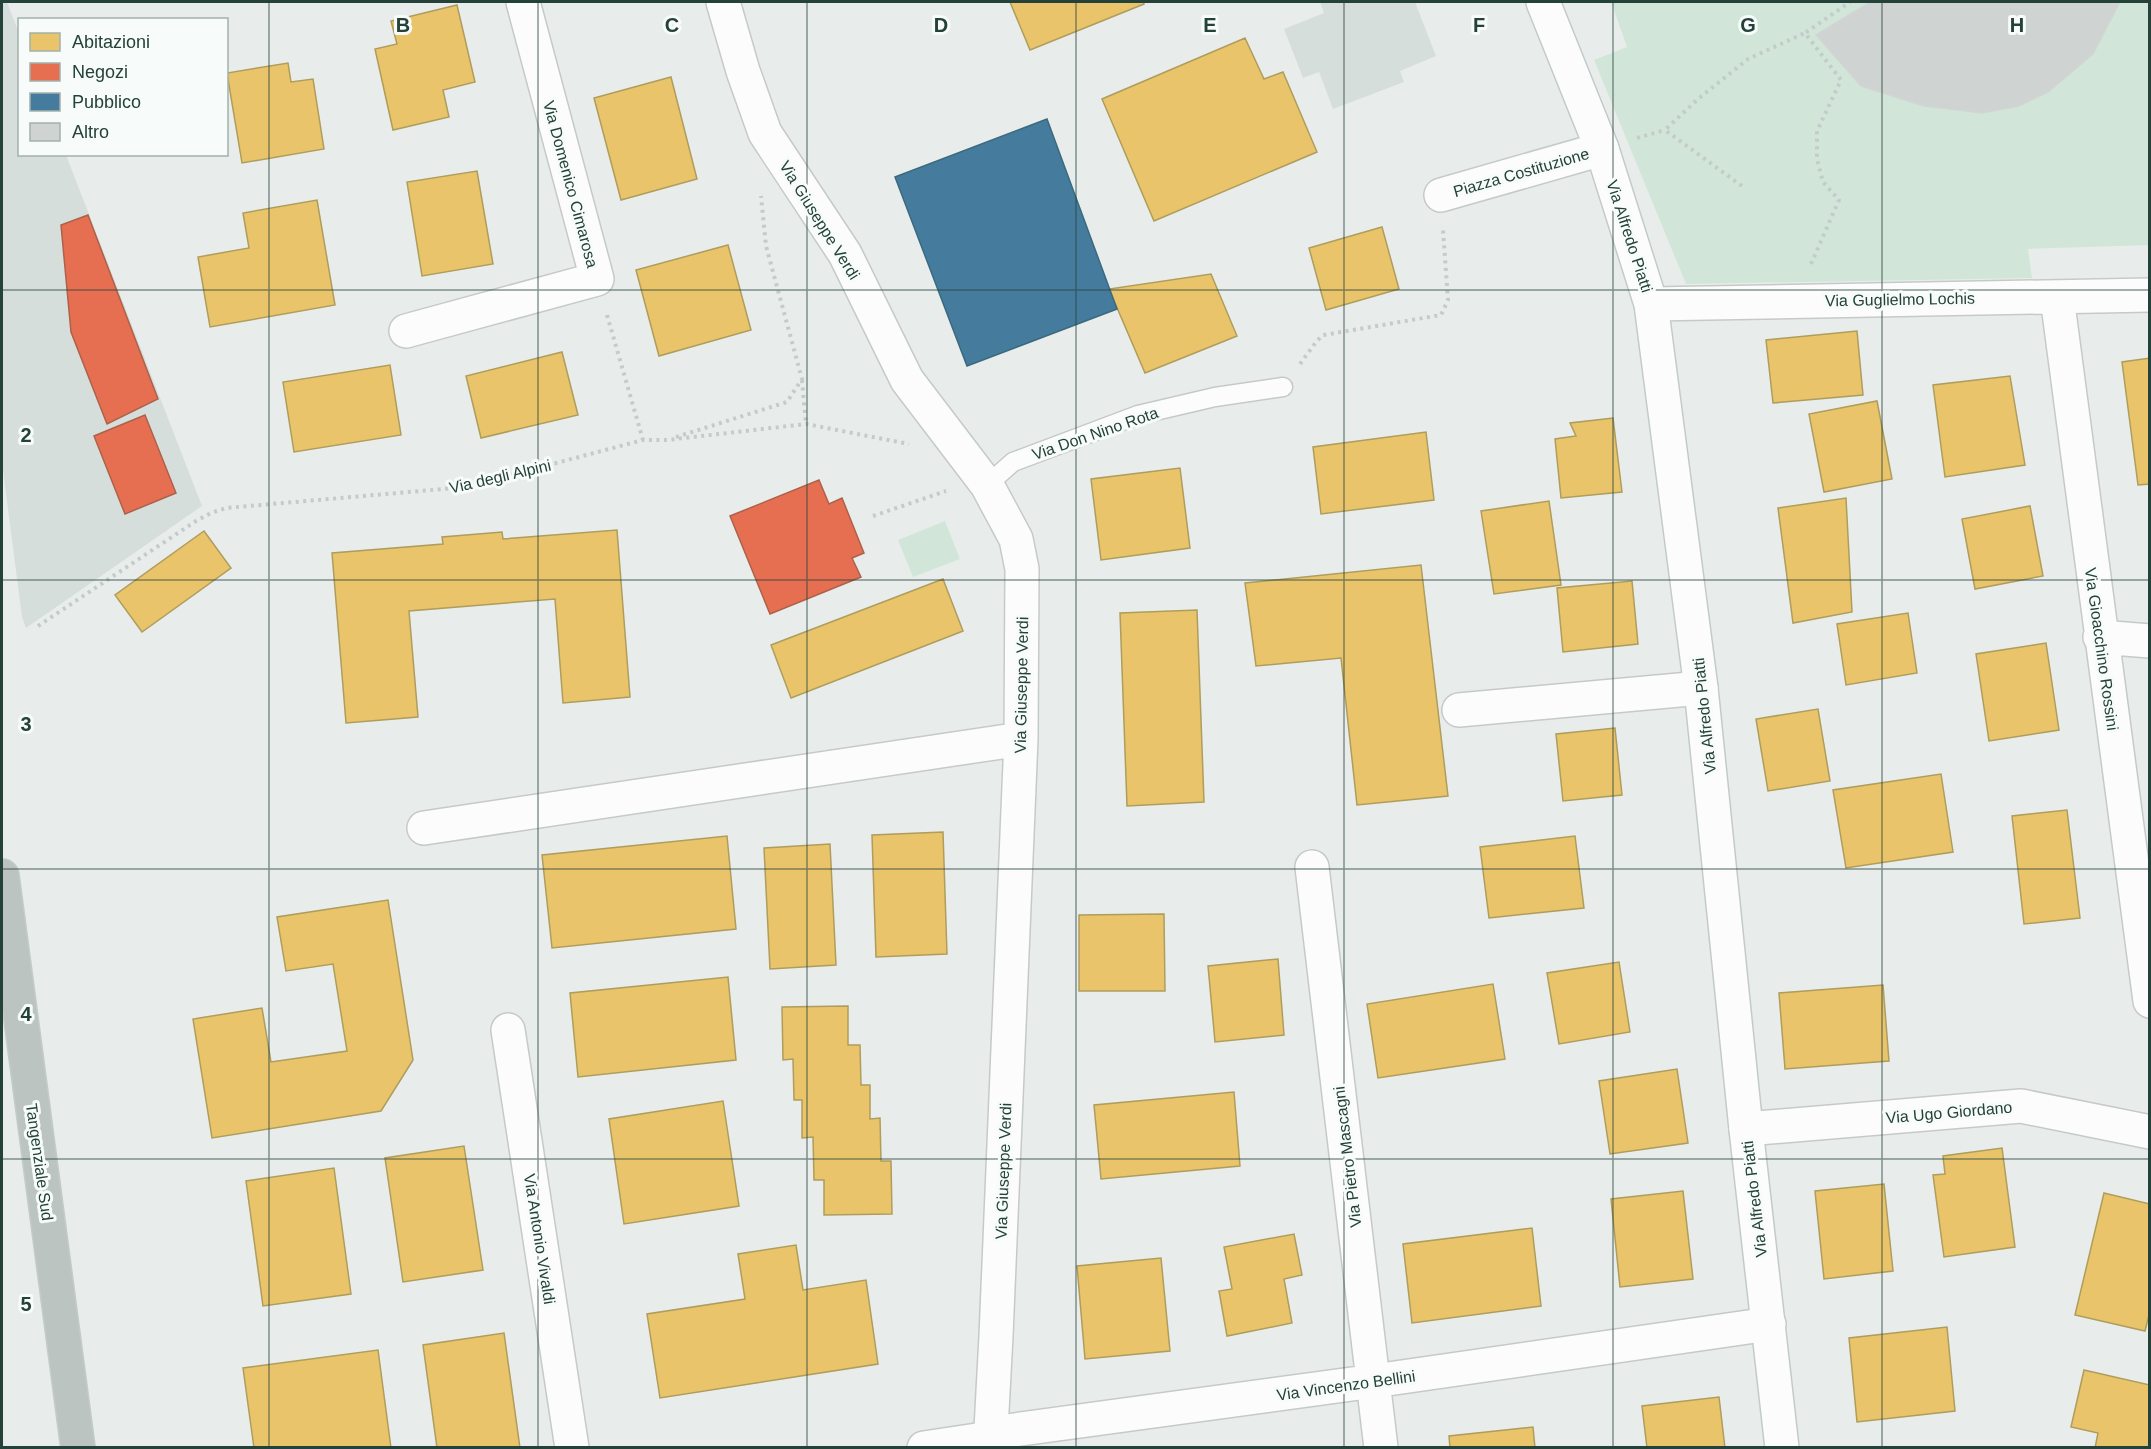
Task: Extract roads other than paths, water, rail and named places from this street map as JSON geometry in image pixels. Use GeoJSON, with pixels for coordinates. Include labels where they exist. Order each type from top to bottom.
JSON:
{"type":"FeatureCollection","features":[{"type":"Feature","properties":{"kind":"highway","name":"Tangenziale Sud"},"geometry":{"type":"LineString","coordinates":[[2,876],[78,1448]]}},
{"type":"Feature","properties":{"kind":"street","name":"Via Domenico Cimarosa"},"geometry":{"type":"LineString","coordinates":[[406,331],[597,279],[523,2]]}},
{"type":"Feature","properties":{"kind":"street","name":"Via Giuseppe Verdi"},"geometry":{"type":"LineString","coordinates":[[723,2],[762,125],[845,254],[907,380],[987,485],[1016,539],[1022,569],[1021,739],[990,1443]]}},
{"type":"Feature","properties":{"kind":"street","name":"Via Alfredo Piatti"},"geometry":{"type":"LineString","coordinates":[[1543,2],[1602,149],[1651,304],[1701,688],[1746,1129],[1782,1448]]}},
{"type":"Feature","properties":{"kind":"street","name":"Piazza Costituzione"},"geometry":{"type":"LineString","coordinates":[[1441,195],[1602,149]]}},
{"type":"Feature","properties":{"kind":"street","name":"Via Guglielmo Lochis"},"geometry":{"type":"LineString","coordinates":[[1651,304],[2150,295]]}},
{"type":"Feature","properties":{"kind":"street","name":"Via Gioacchino Rossini"},"geometry":{"type":"LineString","coordinates":[[2057,297],[2100,637],[2150,1001]]}},
{"type":"Feature","properties":{"kind":"street"},"geometry":{"type":"LineString","coordinates":[[2100,637],[2150,641]]}},
{"type":"Feature","properties":{"kind":"street"},"geometry":{"type":"LineString","coordinates":[[1459,710],[1701,688]]}},
{"type":"Feature","properties":{"kind":"street"},"geometry":{"type":"LineString","coordinates":[[424,828],[1021,739]]}},
{"type":"Feature","properties":{"kind":"street","name":"Via Pietro Mascagni"},"geometry":{"type":"LineString","coordinates":[[1312,867],[1381,1448]]}},
{"type":"Feature","properties":{"kind":"street","name":"Via Antonio Vivaldi"},"geometry":{"type":"LineString","coordinates":[[508,1030],[572,1448]]}},
{"type":"Feature","properties":{"kind":"street","name":"Via Ugo Giordano"},"geometry":{"type":"LineString","coordinates":[[1746,1129],[2021,1106],[2150,1132]]}},
{"type":"Feature","properties":{"kind":"street","name":"Via Vincenzo Bellini"},"geometry":{"type":"LineString","coordinates":[[924,1448],[990,1443],[1014,1430],[1374,1382],[1769,1324]]}},
{"type":"Feature","properties":{"kind":"lane","name":"Via Don Nino Rota"},"geometry":{"type":"LineString","coordinates":[[987,485],[1013,462],[1138,415],[1215,397],[1283,387]]}}]}
